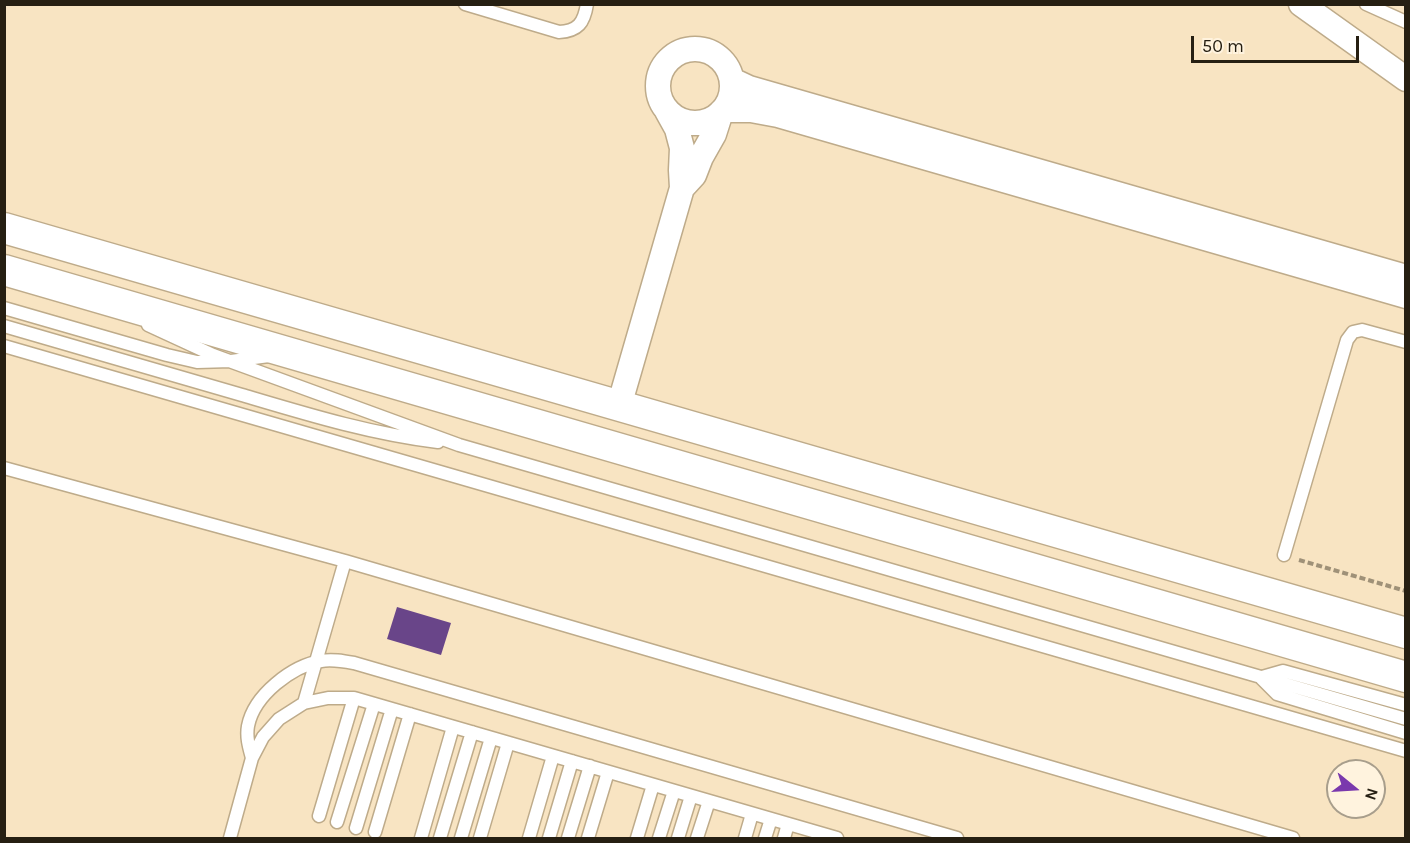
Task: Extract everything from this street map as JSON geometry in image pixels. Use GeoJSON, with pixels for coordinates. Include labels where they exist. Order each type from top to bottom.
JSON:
{"type":"FeatureCollection","features":[{"type":"Feature","properties":{"kind":"street"},"geometry":{"type":"LineString","coordinates":[[1301,4],[1406,79]]}},
{"type":"Feature","properties":{"kind":"street"},"geometry":{"type":"LineString","coordinates":[[619,406],[682,188],[682,148],[676,129],[658,92],[658,81],[661,70],[675,54],[695,48],[715,54],[723,61],[732,80],[732,91],[694,175],[682,188]]}},
{"type":"Feature","properties":{"kind":"street"},"geometry":{"type":"LineString","coordinates":[[732,80],[749,88],[1406,277]]}},
{"type":"Feature","properties":{"kind":"street"},"geometry":{"type":"LineString","coordinates":[[667,111],[675,118],[696,123],[706,122],[723,111],[751,110],[778,115],[1406,296]]}},
{"type":"Feature","properties":{"kind":"street"},"geometry":{"type":"LineString","coordinates":[[4,228],[1406,633]]}},
{"type":"Feature","properties":{"kind":"street"},"geometry":{"type":"LineString","coordinates":[[4,270],[1406,677]]}},
{"type":"Feature","properties":{"kind":"lane"},"geometry":{"type":"LineString","coordinates":[[465,4],[559,32],[567,32],[582,22],[587,4]]}},
{"type":"Feature","properties":{"kind":"lane"},"geometry":{"type":"LineString","coordinates":[[1366,4],[1406,22]]}},
{"type":"Feature","properties":{"kind":"lane"},"geometry":{"type":"LineString","coordinates":[[70,289],[213,355],[459,445],[1406,719]]}},
{"type":"Feature","properties":{"kind":"lane"},"geometry":{"type":"LineString","coordinates":[[4,308],[197,362],[231,361],[291,353]]}},
{"type":"Feature","properties":{"kind":"lane"},"geometry":{"type":"LineString","coordinates":[[4,326],[272,404],[411,439],[459,445]]}},
{"type":"Feature","properties":{"kind":"lane"},"geometry":{"type":"LineString","coordinates":[[1284,555],[1347,340],[1353,332],[1362,330],[1406,342]]}},
{"type":"Feature","properties":{"kind":"lane"},"geometry":{"type":"LineString","coordinates":[[4,346],[1406,752]]}},
{"type":"Feature","properties":{"kind":"lane"},"geometry":{"type":"LineString","coordinates":[[4,468],[345,561],[1293,838]]}},
{"type":"Feature","properties":{"kind":"lane"},"geometry":{"type":"LineString","coordinates":[[304,703],[345,561]]}},
{"type":"Feature","properties":{"kind":"lane"},"geometry":{"type":"LineString","coordinates":[[252,758],[248,743],[248,726],[261,697],[280,680],[299,668],[316,662],[337,660],[354,663],[957,838]]}},
{"type":"Feature","properties":{"kind":"lane"},"geometry":{"type":"LineString","coordinates":[[1260,677],[1283,671],[1406,705]]}},
{"type":"Feature","properties":{"kind":"lane"},"geometry":{"type":"LineString","coordinates":[[1260,677],[1276,694],[1406,733]]}},
{"type":"Feature","properties":{"kind":"lane"},"geometry":{"type":"LineString","coordinates":[[230,838],[252,758],[263,737],[279,719],[304,703],[328,698],[354,698],[788,824],[807,834],[837,838]]}},
{"type":"Feature","properties":{"kind":"lane"},"geometry":{"type":"LineString","coordinates":[[319,816],[354,698]]}},
{"type":"Feature","properties":{"kind":"lane"},"geometry":{"type":"LineString","coordinates":[[337,822],[374,704]]}},
{"type":"Feature","properties":{"kind":"lane"},"geometry":{"type":"LineString","coordinates":[[356,828],[392,709]]}},
{"type":"Feature","properties":{"kind":"lane"},"geometry":{"type":"LineString","coordinates":[[375,832],[410,714]]}},
{"type":"Feature","properties":{"kind":"lane"},"geometry":{"type":"LineString","coordinates":[[421,838],[453,727]]}},
{"type":"Feature","properties":{"kind":"lane"},"geometry":{"type":"LineString","coordinates":[[440,838],[472,732]]}},
{"type":"Feature","properties":{"kind":"lane"},"geometry":{"type":"LineString","coordinates":[[461,838],[490,738]]}},
{"type":"Feature","properties":{"kind":"lane"},"geometry":{"type":"LineString","coordinates":[[480,838],[508,743]]}},
{"type":"Feature","properties":{"kind":"lane"},"geometry":{"type":"LineString","coordinates":[[529,838],[553,756]]}},
{"type":"Feature","properties":{"kind":"lane"},"geometry":{"type":"LineString","coordinates":[[549,838],[572,761]]}},
{"type":"Feature","properties":{"kind":"lane"},"geometry":{"type":"LineString","coordinates":[[568,838],[590,766]]}},
{"type":"Feature","properties":{"kind":"lane"},"geometry":{"type":"LineString","coordinates":[[588,838],[609,772]]}},
{"type":"Feature","properties":{"kind":"lane"},"geometry":{"type":"LineString","coordinates":[[637,838],[653,785]]}},
{"type":"Feature","properties":{"kind":"lane"},"geometry":{"type":"LineString","coordinates":[[659,838],[674,791]]}},
{"type":"Feature","properties":{"kind":"lane"},"geometry":{"type":"LineString","coordinates":[[678,838],[691,796]]}},
{"type":"Feature","properties":{"kind":"lane"},"geometry":{"type":"LineString","coordinates":[[698,838],[709,801]]}},
{"type":"Feature","properties":{"kind":"lane"},"geometry":{"type":"LineString","coordinates":[[744,838],[752,814]]}},
{"type":"Feature","properties":{"kind":"lane"},"geometry":{"type":"LineString","coordinates":[[765,838],[771,819]]}},
{"type":"Feature","properties":{"kind":"lane"},"geometry":{"type":"LineString","coordinates":[[784,838],[788,824]]}},
{"type":"Feature","properties":{"kind":"path"},"geometry":{"type":"LineString","coordinates":[[1284,555],[1406,591]]}},
{"type":"Feature","properties":{"kind":"building"},"geometry":{"type":"Polygon","coordinates":[[[397,607],[451,623],[441,655],[387,639],[397,607]]]}}]}
